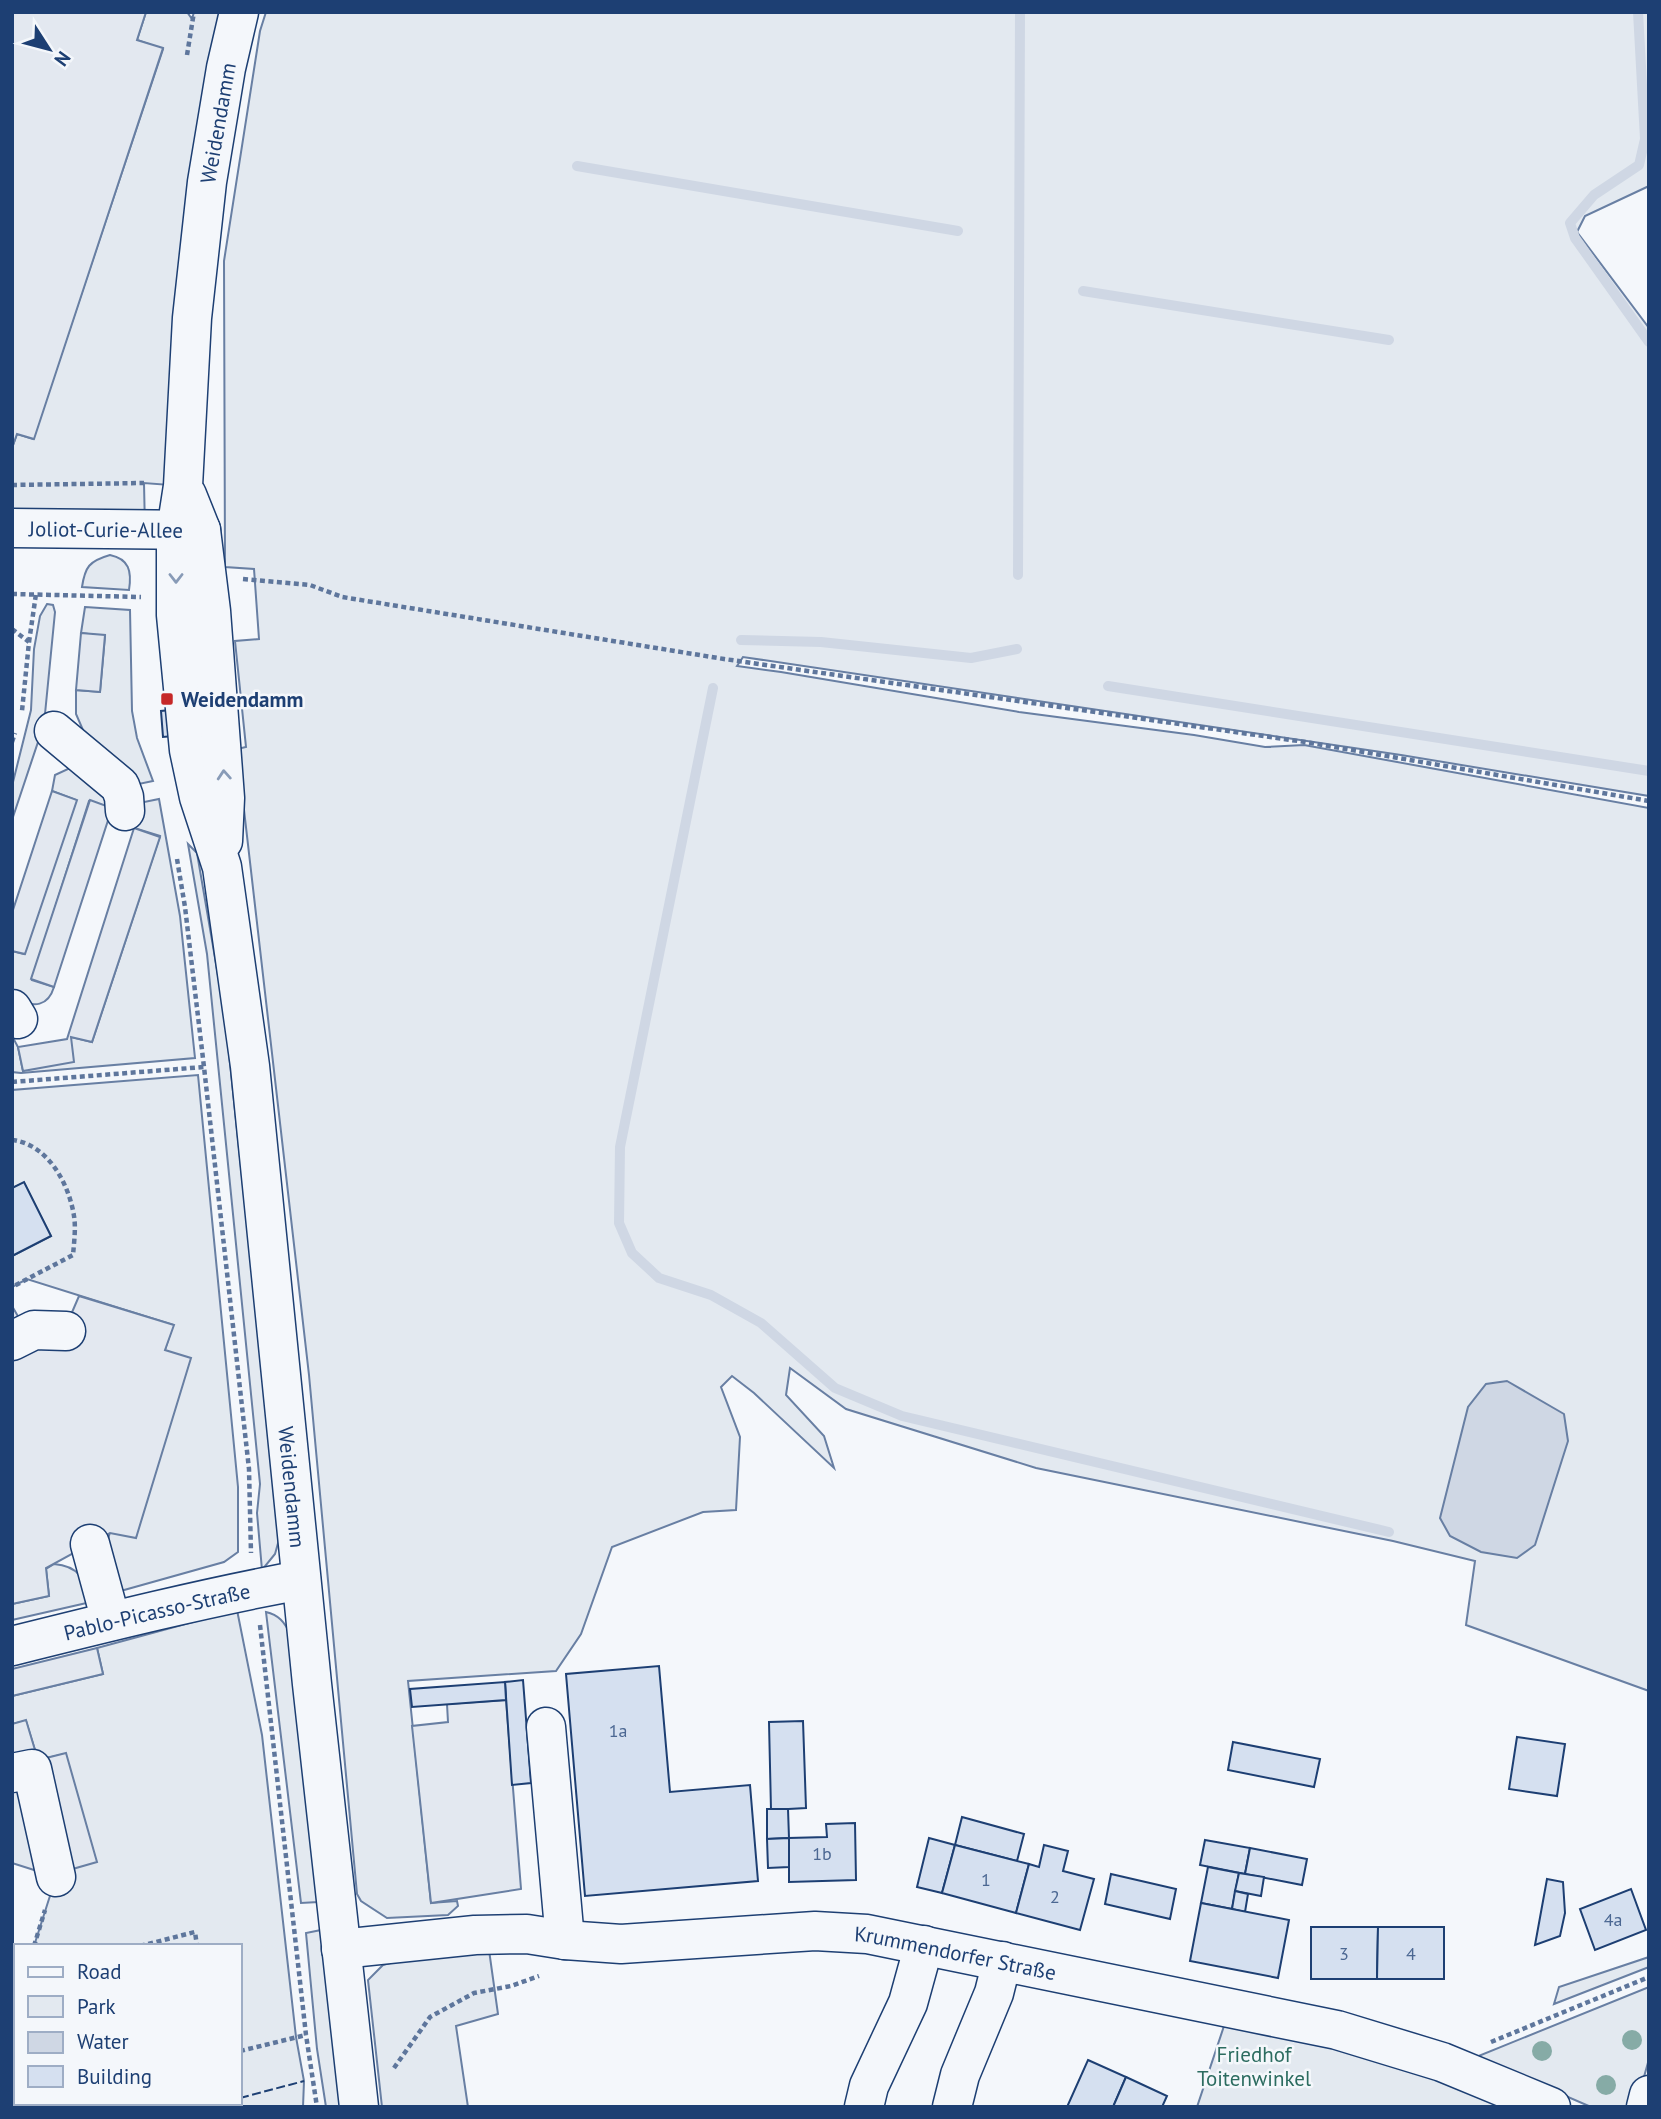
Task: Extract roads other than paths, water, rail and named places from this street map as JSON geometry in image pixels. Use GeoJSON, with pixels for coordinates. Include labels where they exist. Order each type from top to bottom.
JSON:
{"type":"FeatureCollection","features":[{"type":"Feature","properties":{"kind":"street","name":"Weidendamm"},"geometry":{"type":"LineString","coordinates":[[239,12],[226,68],[207,182],[192,318],[183,485],[188,530],[215,649],[225,798],[222,867],[250,1066],[301,1580],[359,2107]]}},
{"type":"Feature","properties":{"kind":"street","name":"Joliot-Curie-Allee"},"geometry":{"type":"LineString","coordinates":[[12,528],[188,530]]}},
{"type":"Feature","properties":{"kind":"street"},"geometry":{"type":"LineString","coordinates":[[37,725],[120,786],[125,811]]}},
{"type":"Feature","properties":{"kind":"street"},"geometry":{"type":"LineString","coordinates":[[12,1341],[34,1330],[65,1331]]}},
{"type":"Feature","properties":{"kind":"street"},"geometry":{"type":"LineString","coordinates":[[90,1544],[111,1621]]}},
{"type":"Feature","properties":{"kind":"street","name":"Pablo-Picasso-Straße"},"geometry":{"type":"LineString","coordinates":[[12,1646],[111,1621],[301,1580]]}},
{"type":"Feature","properties":{"kind":"street"},"geometry":{"type":"LineString","coordinates":[[546,1727],[565,1940]]}},
{"type":"Feature","properties":{"kind":"street"},"geometry":{"type":"LineString","coordinates":[[12,1773],[32,1769],[56,1877]]}},
{"type":"Feature","properties":{"kind":"street","name":"Krummendorfer Straße"},"geometry":{"type":"LineString","coordinates":[[341,1949],[475,1935],[527,1934],[621,1944],[815,1931],[867,1934],[1337,2030],[1442,2062],[1551,2107]]}},
{"type":"Feature","properties":{"kind":"street"},"geometry":{"type":"LineString","coordinates":[[864,2107],[869,2086],[908,2003],[924,1945]]}},
{"type":"Feature","properties":{"kind":"street"},"geometry":{"type":"LineString","coordinates":[[952,2107],[960,2075],[994,1993],[1002,1961]]}},
{"type":"Feature","properties":{"kind":"street"},"geometry":{"type":"LineString","coordinates":[[1646,2107],[1649,2095]]}},
{"type":"Feature","properties":{"kind":"water"},"geometry":{"type":"Polygon","coordinates":[[[1507,1381],[1564,1414],[1568,1441],[1535,1545],[1517,1558],[1481,1552],[1450,1536],[1440,1518],[1468,1407],[1486,1384],[1507,1381]]]}},
{"type":"Feature","properties":{"kind":"waterway"},"geometry":{"type":"LineString","coordinates":[[1018,575],[1020,12]]}},
{"type":"Feature","properties":{"kind":"waterway"},"geometry":{"type":"LineString","coordinates":[[1638,12],[1645,139],[1639,165],[1594,195],[1570,223],[1575,238],[1649,342]]}},
{"type":"Feature","properties":{"kind":"waterway"},"geometry":{"type":"LineString","coordinates":[[577,166],[958,231]]}},
{"type":"Feature","properties":{"kind":"waterway"},"geometry":{"type":"LineString","coordinates":[[1083,291],[1389,340]]}},
{"type":"Feature","properties":{"kind":"waterway"},"geometry":{"type":"LineString","coordinates":[[741,640],[821,642],[971,658],[1017,649]]}},
{"type":"Feature","properties":{"kind":"waterway"},"geometry":{"type":"LineString","coordinates":[[1108,686],[1649,771]]}},
{"type":"Feature","properties":{"kind":"waterway"},"geometry":{"type":"LineString","coordinates":[[713,688],[620,1147],[619,1223],[632,1253],[659,1278],[711,1295],[761,1323],[835,1388],[902,1416],[1389,1532]]}},
{"type":"Feature","properties":{"kind":"place","name":"Weidendamm"},"geometry":{"type":"Point","coordinates":[167,699]}},
{"type":"Feature","properties":{"kind":"park label","name":"Friedhof Toitenwinkel"},"geometry":{"type":"Point","coordinates":[1254,2066]}}]}
